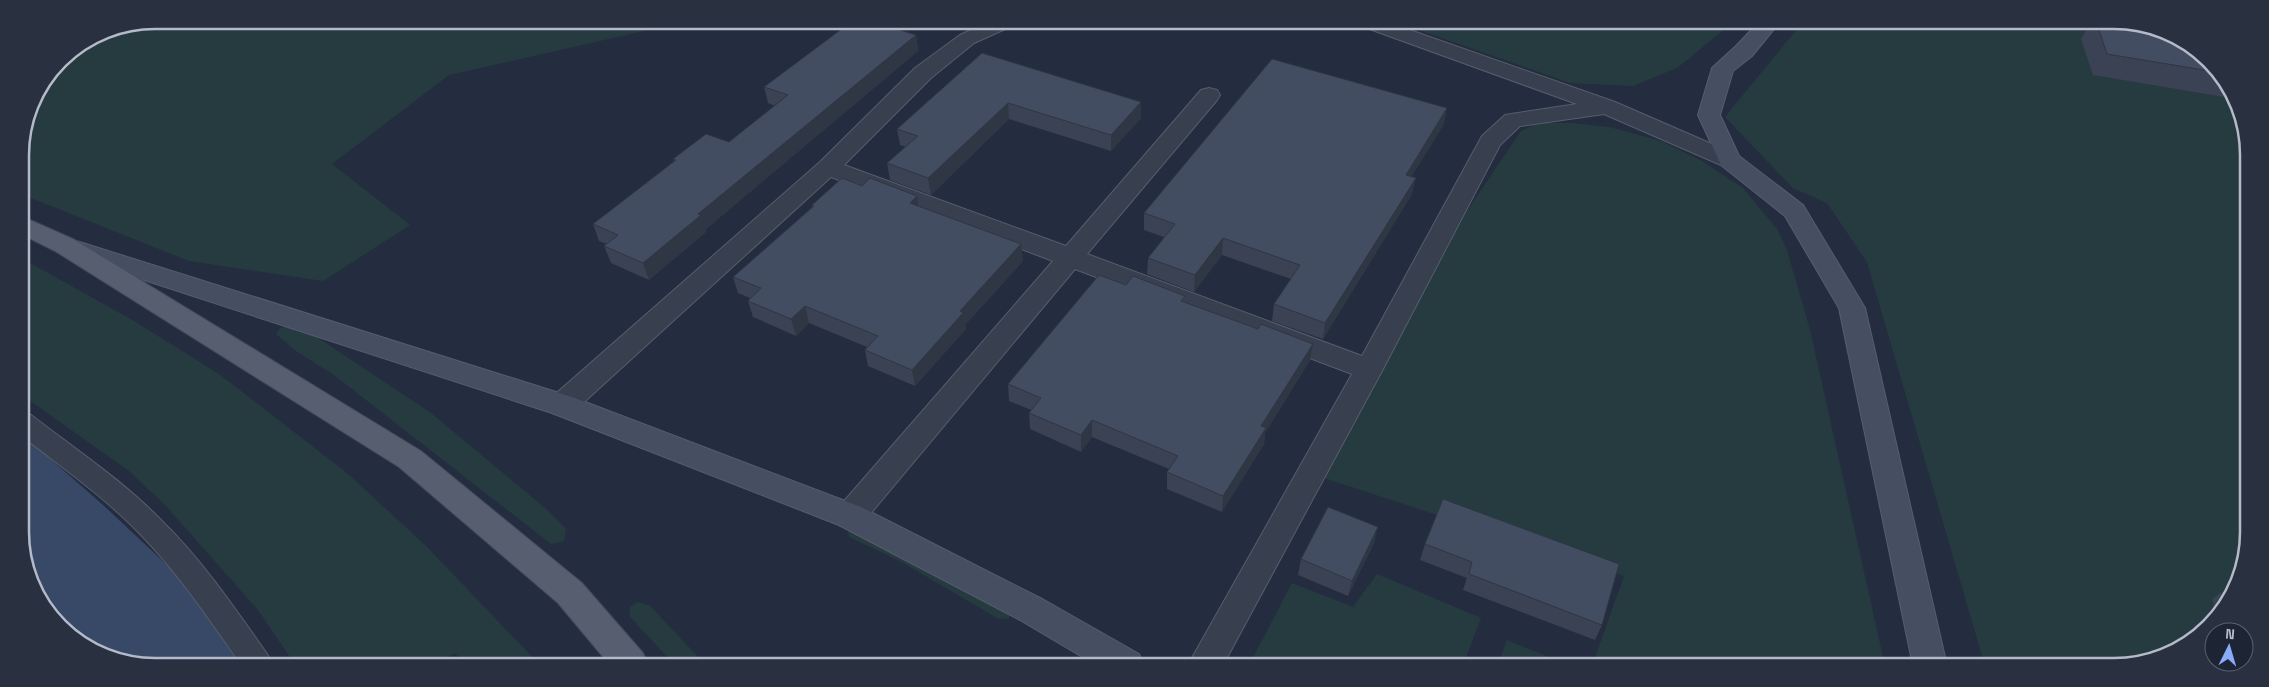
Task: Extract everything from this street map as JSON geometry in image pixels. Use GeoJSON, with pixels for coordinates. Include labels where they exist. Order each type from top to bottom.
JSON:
{"type":"FeatureCollection","features":[{"type":"Feature","properties":{"kind":"main road"},"geometry":{"type":"LineString","coordinates":[[1764,29],[1744,51],[1723,68],[1709,115],[1730,160],[1794,211],[1852,308],[1928,658]]}},
{"type":"Feature","properties":{"kind":"main road"},"geometry":{"type":"LineString","coordinates":[[29,228],[64,245],[410,459],[570,593],[626,658]]}},
{"type":"Feature","properties":{"kind":"main road"},"geometry":{"type":"LineString","coordinates":[[64,245],[562,405],[850,516],[1032,610],[1115,658]]}},
{"type":"Feature","properties":{"kind":"street"},"geometry":{"type":"LineString","coordinates":[[562,405],[828,167],[923,73],[967,39],[989,29]]}},
{"type":"Feature","properties":{"kind":"street"},"geometry":{"type":"LineString","coordinates":[[1388,29],[1607,107],[1730,160]]}},
{"type":"Feature","properties":{"kind":"street"},"geometry":{"type":"LineString","coordinates":[[850,516],[1209,94]]}},
{"type":"Feature","properties":{"kind":"street"},"geometry":{"type":"LineString","coordinates":[[1209,658],[1369,368],[1490,141],[1513,120],[1607,107]]}},
{"type":"Feature","properties":{"kind":"street"},"geometry":{"type":"LineString","coordinates":[[828,167],[1369,368]]}},
{"type":"Feature","properties":{"kind":"lane"},"geometry":{"type":"LineString","coordinates":[[29,427],[113,493],[166,544],[207,593],[253,658]]}},
{"type":"Feature","properties":{"kind":"green space"},"geometry":{"type":"Polygon","coordinates":[[[146,29],[653,29],[449,75],[332,164],[410,225],[323,281],[189,261],[29,197],[29,146],[38,106],[50,85],[66,66],[85,50],[106,38],[130,31],[146,29]]]}},
{"type":"Feature","properties":{"kind":"green space"},"geometry":{"type":"Polygon","coordinates":[[[1416,29],[1725,29],[1677,68],[1633,86],[1570,83],[1416,29]]]}},
{"type":"Feature","properties":{"kind":"green space"},"geometry":{"type":"Polygon","coordinates":[[[1797,29],[2131,30],[2163,38],[2191,55],[2203,66],[2214,78],[2227,99],[2234,114],[2239,138],[2240,532],[2239,549],[2231,581],[2214,609],[2197,627],[2163,649],[2131,657],[1983,658],[1867,262],[1827,203],[1793,188],[1725,117],[1797,29]]]}},
{"type":"Feature","properties":{"kind":"green space"},"geometry":{"type":"Polygon","coordinates":[[[1538,123],[1573,123],[1609,127],[1661,141],[1702,161],[1743,188],[1777,229],[1787,250],[1810,330],[1883,658],[1595,658],[1624,576],[1324,478],[1467,211],[1521,131],[1538,123]]]}},
{"type":"Feature","properties":{"kind":"green space"},"geometry":{"type":"Polygon","coordinates":[[[29,262],[134,321],[219,374],[347,473],[425,545],[533,658],[460,658],[455,653],[446,658],[291,658],[258,610],[166,506],[129,471],[29,400],[29,262]]]}},
{"type":"Feature","properties":{"kind":"green space"},"geometry":{"type":"Polygon","coordinates":[[[288,326],[303,328],[431,413],[544,507],[566,529],[564,541],[551,544],[334,375],[296,351],[276,334],[280,328],[288,326]]]}},
{"type":"Feature","properties":{"kind":"green space"},"geometry":{"type":"Polygon","coordinates":[[[848,529],[1012,612],[1008,619],[997,618],[900,561],[849,537],[848,529]]]}},
{"type":"Feature","properties":{"kind":"green space"},"geometry":{"type":"Polygon","coordinates":[[[1377,574],[1481,618],[1466,658],[1253,658],[1292,583],[1353,607],[1377,574]]]}},
{"type":"Feature","properties":{"kind":"green space"},"geometry":{"type":"Polygon","coordinates":[[[638,602],[650,606],[699,658],[668,658],[630,617],[630,607],[638,602]]]}},
{"type":"Feature","properties":{"kind":"green space"},"geometry":{"type":"Polygon","coordinates":[[[1507,640],[1551,658],[1501,658],[1507,640]]]}},
{"type":"Feature","properties":{"kind":"water"},"geometry":{"type":"Polygon","coordinates":[[[29,440],[103,505],[181,578],[236,658],[138,657],[106,649],[78,632],[60,615],[50,602],[35,573],[29,541],[29,440]]]}},
{"type":"Feature","properties":{"kind":"building"},"geometry":{"type":"Polygon","coordinates":[[[842,29],[897,29],[916,35],[698,214],[701,215],[643,263],[604,246],[618,235],[593,224],[676,160],[673,159],[706,134],[729,142],[788,95],[764,87],[842,29]]]}},
{"type":"Feature","properties":{"kind":"building"},"geometry":{"type":"Polygon","coordinates":[[[2099,29],[2131,30],[2163,38],[2191,55],[2207,71],[2107,54],[2099,29]]]}},
{"type":"Feature","properties":{"kind":"building"},"geometry":{"type":"Polygon","coordinates":[[[982,53],[1141,102],[1111,135],[1008,103],[928,178],[887,163],[918,136],[897,129],[982,53]]]}},
{"type":"Feature","properties":{"kind":"building"},"geometry":{"type":"Polygon","coordinates":[[[1272,59],[1447,108],[1406,175],[1416,178],[1325,323],[1274,304],[1300,265],[1223,238],[1195,275],[1148,258],[1175,224],[1144,213],[1272,59]]]}},
{"type":"Feature","properties":{"kind":"building"},"geometry":{"type":"Polygon","coordinates":[[[842,178],[862,186],[870,178],[917,196],[910,203],[1021,244],[960,311],[963,313],[912,370],[865,350],[878,336],[805,306],[791,319],[748,301],[761,288],[733,277],[814,206],[812,205],[842,178]]]}},
{"type":"Feature","properties":{"kind":"building"},"geometry":{"type":"Polygon","coordinates":[[[1099,275],[1126,285],[1133,276],[1185,296],[1181,301],[1258,329],[1261,324],[1313,344],[1261,426],[1266,428],[1223,496],[1167,472],[1178,456],[1092,420],[1081,435],[1029,413],[1041,398],[1008,384],[1099,275]]]}},
{"type":"Feature","properties":{"kind":"building"},"geometry":{"type":"Polygon","coordinates":[[[1443,499],[1619,564],[1602,625],[1469,574],[1472,562],[1425,544],[1443,499]]]}},
{"type":"Feature","properties":{"kind":"building"},"geometry":{"type":"Polygon","coordinates":[[[1328,507],[1378,527],[1352,581],[1301,559],[1328,507]]]}}]}
